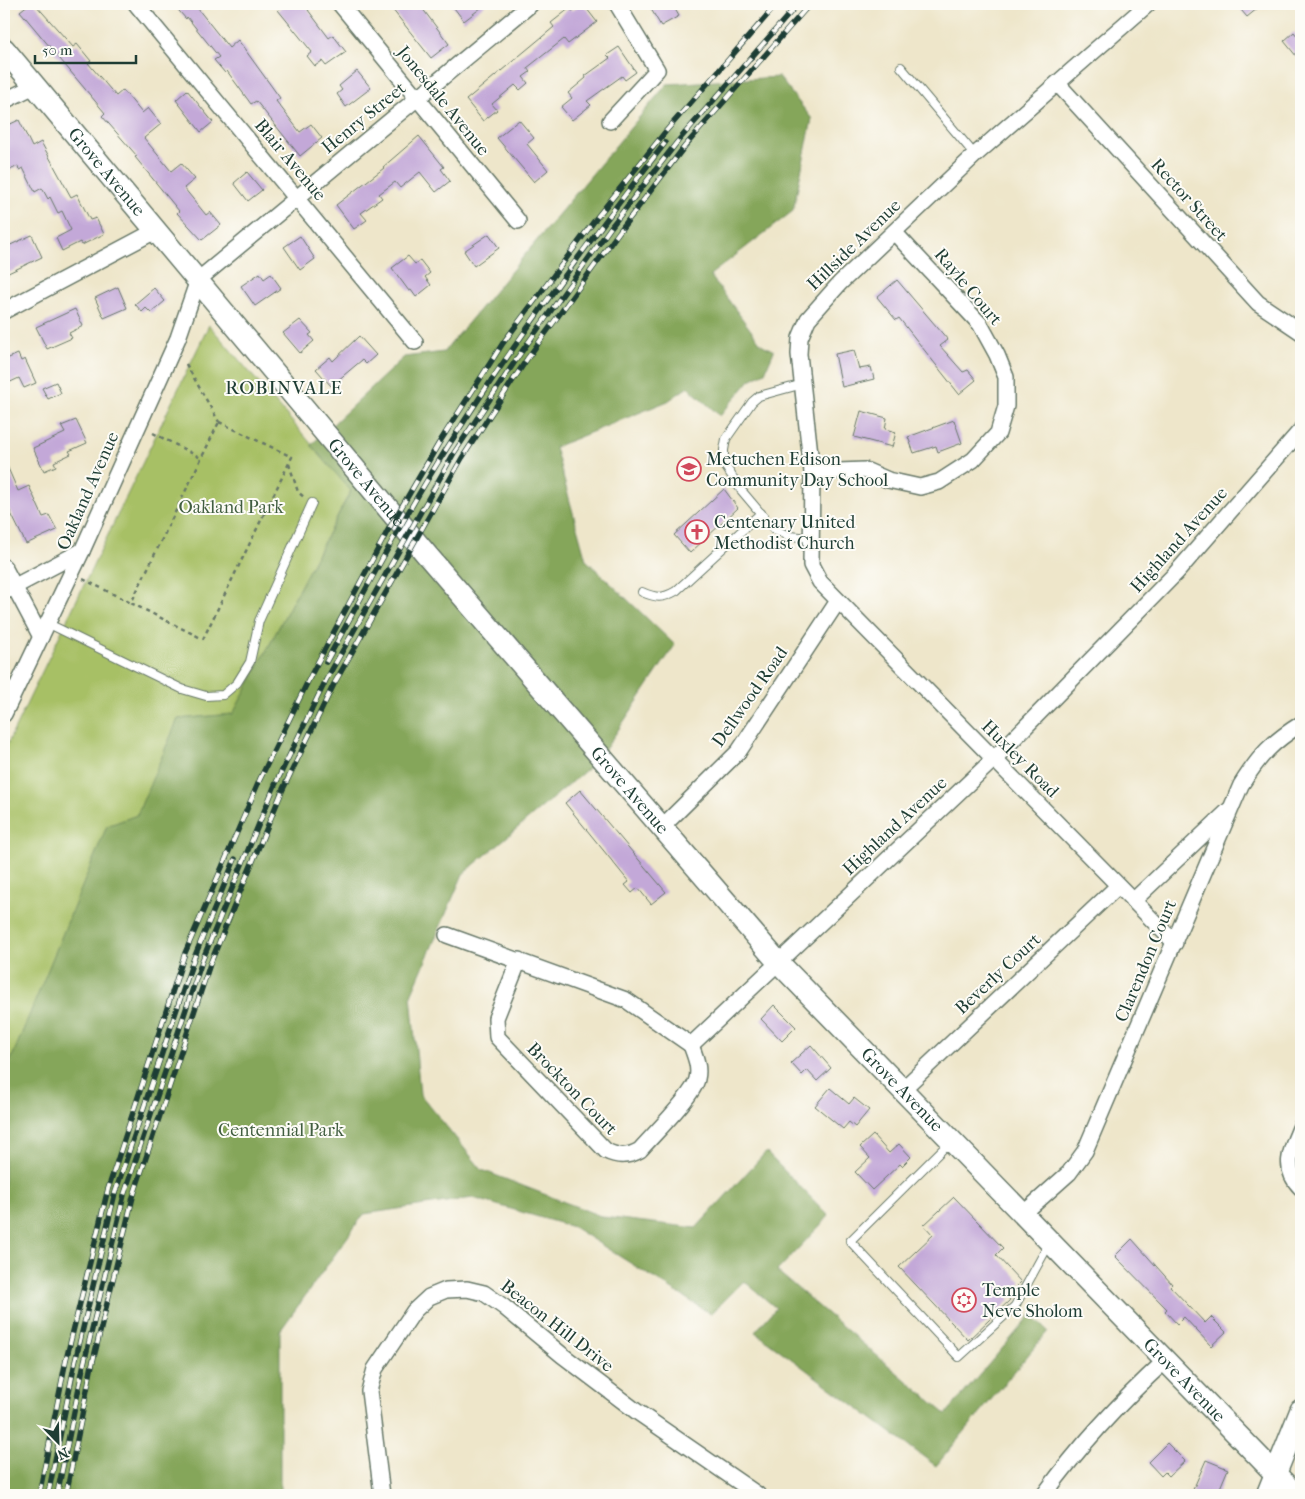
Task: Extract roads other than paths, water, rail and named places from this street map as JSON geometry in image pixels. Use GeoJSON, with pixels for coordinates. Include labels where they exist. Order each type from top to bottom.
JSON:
{"type":"FeatureCollection","features":[{"type":"Feature","properties":{"kind":"street","name":"Blair Avenue"},"geometry":{"type":"LineString","coordinates":[[136,4],[415,342]]}},
{"type":"Feature","properties":{"kind":"street","name":"Jonesdale Avenue"},"geometry":{"type":"LineString","coordinates":[[340,4],[518,222]]}},
{"type":"Feature","properties":{"kind":"street","name":"Henry Street"},"geometry":{"type":"LineString","coordinates":[[198,280],[531,4]]}},
{"type":"Feature","properties":{"kind":"street"},"geometry":{"type":"LineString","coordinates":[[610,121],[657,70],[617,4]]}},
{"type":"Feature","properties":{"kind":"street","name":"Hillside Avenue"},"geometry":{"type":"LineString","coordinates":[[838,601],[820,582],[810,565],[812,472],[800,338],[808,318],[827,296],[976,155],[1148,4]]}},
{"type":"Feature","properties":{"kind":"street","name":"Grove Avenue"},"geometry":{"type":"LineString","coordinates":[[4,49],[432,560],[778,962],[1051,1240],[1296,1495]]}},
{"type":"Feature","properties":{"kind":"street","name":"Rector Street"},"geometry":{"type":"LineString","coordinates":[[1058,84],[1258,303],[1301,332]]}},
{"type":"Feature","properties":{"kind":"street"},"geometry":{"type":"LineString","coordinates":[[4,102],[34,86]]}},
{"type":"Feature","properties":{"kind":"street"},"geometry":{"type":"LineString","coordinates":[[4,311],[155,231]]}},
{"type":"Feature","properties":{"kind":"street","name":"Rayle Court"},"geometry":{"type":"LineString","coordinates":[[812,472],[865,470],[888,480],[920,488],[939,482],[973,460],[998,433],[1006,406],[1006,377],[997,355],[980,324],[894,232]]}},
{"type":"Feature","properties":{"kind":"street","name":"Oakland Avenue"},"geometry":{"type":"LineString","coordinates":[[4,714],[82,551],[178,338],[198,280]]}},
{"type":"Feature","properties":{"kind":"street","name":"Highland Avenue"},"geometry":{"type":"LineString","coordinates":[[691,1045],[994,759],[1176,573],[1301,430]]}},
{"type":"Feature","properties":{"kind":"street"},"geometry":{"type":"LineString","coordinates":[[9,589],[82,551]]}},
{"type":"Feature","properties":{"kind":"street"},"geometry":{"type":"LineString","coordinates":[[4,567],[9,589],[44,630]]}},
{"type":"Feature","properties":{"kind":"street","name":"Dellwood Road"},"geometry":{"type":"LineString","coordinates":[[661,828],[739,751],[838,601]]}},
{"type":"Feature","properties":{"kind":"street","name":"Huxley Road"},"geometry":{"type":"LineString","coordinates":[[838,601],[1175,943]]}},
{"type":"Feature","properties":{"kind":"street","name":"Clarendon Court"},"geometry":{"type":"LineString","coordinates":[[1024,1213],[1069,1173],[1084,1151],[1175,943],[1241,785],[1258,757],[1281,736],[1301,724]]}},
{"type":"Feature","properties":{"kind":"street"},"geometry":{"type":"LineString","coordinates":[[1133,900],[1233,805]]}},
{"type":"Feature","properties":{"kind":"street","name":"Beverly Court"},"geometry":{"type":"LineString","coordinates":[[903,1089],[1118,886]]}},
{"type":"Feature","properties":{"kind":"street"},"geometry":{"type":"LineString","coordinates":[[447,934],[626,1000],[691,1045]]}},
{"type":"Feature","properties":{"kind":"street","name":"Brockton Court"},"geometry":{"type":"LineString","coordinates":[[519,960],[496,1018],[497,1037],[606,1151],[613,1154],[631,1155],[640,1150],[690,1093],[697,1081],[698,1066],[691,1045]]}},
{"type":"Feature","properties":{"kind":"street"},"geometry":{"type":"LineString","coordinates":[[1301,1126],[1289,1154],[1288,1163],[1293,1178],[1301,1188]]}},
{"type":"Feature","properties":{"kind":"street","name":"Beacon Hill Drive"},"geometry":{"type":"LineString","coordinates":[[382,1495],[369,1391],[374,1368],[414,1312],[428,1298],[446,1290],[467,1289],[484,1293],[504,1307],[562,1355],[636,1411],[758,1495]]}},
{"type":"Feature","properties":{"kind":"street"},"geometry":{"type":"LineString","coordinates":[[1044,1495],[1072,1456],[1094,1430],[1166,1360]]}},
{"type":"Feature","properties":{"kind":"street"},"geometry":{"type":"LineString","coordinates":[[1267,1495],[1301,1410]]}},
{"type":"Feature","properties":{"kind":"lane"},"geometry":{"type":"LineString","coordinates":[[901,67],[976,155]]}},
{"type":"Feature","properties":{"kind":"lane"},"geometry":{"type":"LineString","coordinates":[[803,384],[758,396],[742,414],[726,439],[724,464],[741,490],[774,529],[789,536],[812,538]]}},
{"type":"Feature","properties":{"kind":"lane"},"geometry":{"type":"LineString","coordinates":[[44,630],[182,689],[206,696],[223,695],[237,683],[250,662],[259,621],[312,503]]}},
{"type":"Feature","properties":{"kind":"lane"},"geometry":{"type":"LineString","coordinates":[[642,592],[664,598],[676,592],[761,513]]}},
{"type":"Feature","properties":{"kind":"lane"},"geometry":{"type":"LineString","coordinates":[[953,1140],[850,1241],[959,1358],[1015,1306],[1051,1240]]}},
{"type":"Feature","properties":{"kind":"railway"},"geometry":{"type":"LineString","coordinates":[[39,1495],[66,1360],[108,1189],[185,953],[260,779],[312,673],[387,532],[439,443],[503,343],[598,216],[666,131],[777,4]]}},
{"type":"Feature","properties":{"kind":"railway"},"geometry":{"type":"LineString","coordinates":[[57,1495],[84,1363],[124,1195],[202,961],[275,785],[326,680],[454,453],[520,354],[611,227],[678,141],[798,4]]}},
{"type":"Feature","properties":{"kind":"railway"},"geometry":{"type":"LineString","coordinates":[[66,1495],[92,1365],[133,1197],[210,964],[283,789],[334,684],[462,458],[527,359],[619,232],[685,146],[810,4]]}},
{"type":"Feature","properties":{"kind":"railway"},"geometry":{"type":"LineString","coordinates":[[326,662],[415,500],[472,409],[552,293],[665,143]]}},
{"type":"Feature","properties":{"kind":"railway"},"geometry":{"type":"LineString","coordinates":[[48,1495],[75,1362],[115,1193],[194,958],[235,859]]}},
{"type":"Feature","properties":{"kind":"place","name":"Metuchen Edison Community Day School"},"geometry":{"type":"Point","coordinates":[689,469]}},
{"type":"Feature","properties":{"kind":"place","name":"Centenary United Methodist Church"},"geometry":{"type":"Point","coordinates":[697,532]}},
{"type":"Feature","properties":{"kind":"place","name":"Temple Neve Sholom"},"geometry":{"type":"Point","coordinates":[964,1300]}},
{"type":"Feature","properties":{"kind":"district","name":"ROBINVALE"},"geometry":{"type":"Point","coordinates":[284,388]}},
{"type":"Feature","properties":{"kind":"park label","name":"Oakland Park"},"geometry":{"type":"Point","coordinates":[231,507]}},
{"type":"Feature","properties":{"kind":"park label","name":"Centennial Park"},"geometry":{"type":"Point","coordinates":[281,1130]}}]}
